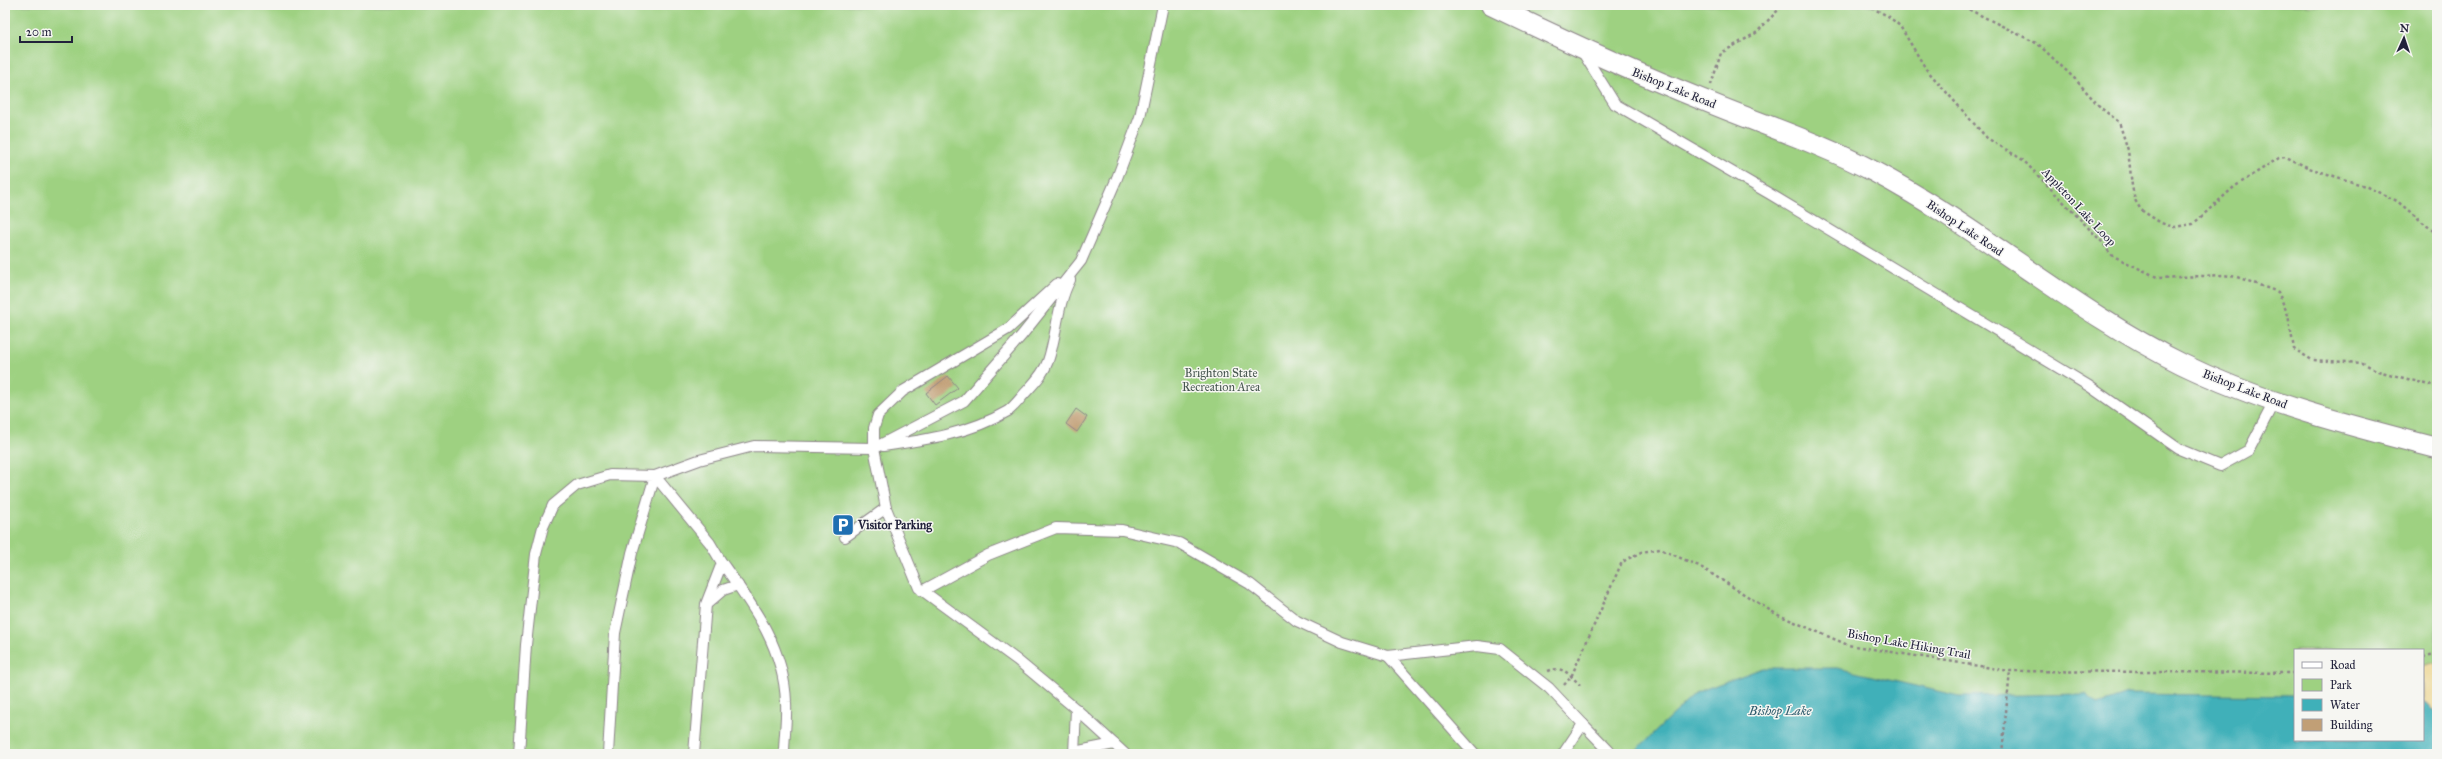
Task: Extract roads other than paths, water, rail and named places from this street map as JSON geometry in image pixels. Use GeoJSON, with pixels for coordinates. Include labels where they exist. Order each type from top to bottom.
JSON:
{"type":"FeatureCollection","features":[{"type":"Feature","properties":{"kind":"street","name":"Bishop Lake Road"},"geometry":{"type":"LineString","coordinates":[[1491,5],[1582,49],[1705,101],[1815,143],[1873,171],[1932,205],[2066,296],[2116,327],[2182,364],[2274,402],[2437,448]]}},
{"type":"Feature","properties":{"kind":"lane"},"geometry":{"type":"LineString","coordinates":[[519,754],[526,645],[536,554],[544,527],[553,505],[577,485],[610,475],[655,476],[699,460],[754,446],[874,448],[924,440],[972,428],[1009,410],[1036,382],[1046,366],[1052,349],[1062,300],[1069,282],[1082,260],[1117,178],[1140,117],[1163,5]]}},
{"type":"Feature","properties":{"kind":"lane"},"geometry":{"type":"LineString","coordinates":[[1582,49],[1615,104],[1770,194],[2089,386],[2179,449],[2220,466],[2249,450],[2274,402]]}},
{"type":"Feature","properties":{"kind":"lane"},"geometry":{"type":"LineString","coordinates":[[874,448],[964,401],[1022,335],[1082,260]]}},
{"type":"Feature","properties":{"kind":"lane"},"geometry":{"type":"LineString","coordinates":[[1082,260],[1008,329],[903,391],[878,415],[874,428],[874,448],[886,508],[922,591],[1017,660],[1076,709],[1126,754]]}},
{"type":"Feature","properties":{"kind":"lane"},"geometry":{"type":"LineString","coordinates":[[655,476],[710,544],[722,563],[752,603],[775,645],[783,673],[786,702],[784,754]]}},
{"type":"Feature","properties":{"kind":"lane"},"geometry":{"type":"LineString","coordinates":[[608,754],[615,632],[632,553],[655,476]]}},
{"type":"Feature","properties":{"kind":"lane"},"geometry":{"type":"LineString","coordinates":[[845,537],[886,508]]}},
{"type":"Feature","properties":{"kind":"lane"},"geometry":{"type":"LineString","coordinates":[[922,591],[988,555],[1056,528],[1122,530],[1179,543],[1250,584],[1297,621],[1342,642],[1388,656],[1477,646],[1500,649],[1556,695],[1612,754]]}},
{"type":"Feature","properties":{"kind":"lane"},"geometry":{"type":"LineString","coordinates":[[694,754],[706,604],[722,563]]}},
{"type":"Feature","properties":{"kind":"lane"},"geometry":{"type":"LineString","coordinates":[[706,604],[723,590],[738,585]]}},
{"type":"Feature","properties":{"kind":"lane"},"geometry":{"type":"LineString","coordinates":[[1388,656],[1475,754]]}},
{"type":"Feature","properties":{"kind":"lane"},"geometry":{"type":"LineString","coordinates":[[1076,709],[1074,753],[1114,744]]}},
{"type":"Feature","properties":{"kind":"lane"},"geometry":{"type":"LineString","coordinates":[[1563,754],[1583,724]]}},
{"type":"Feature","properties":{"kind":"water","name":"Bishop Lake"},"geometry":{"type":"Polygon","coordinates":[[[1763,668],[1837,668],[1959,696],[2086,694],[2098,704],[2128,694],[2294,696],[2294,741],[2424,741],[2424,703],[2437,712],[2437,754],[1632,754],[1697,692],[1763,668]]]}},
{"type":"Feature","properties":{"kind":"place","name":"Visitor Parking"},"geometry":{"type":"Point","coordinates":[843,525]}},
{"type":"Feature","properties":{"kind":"park label","name":"Brighton State Recreation Area"},"geometry":{"type":"Point","coordinates":[1221,380]}}]}
